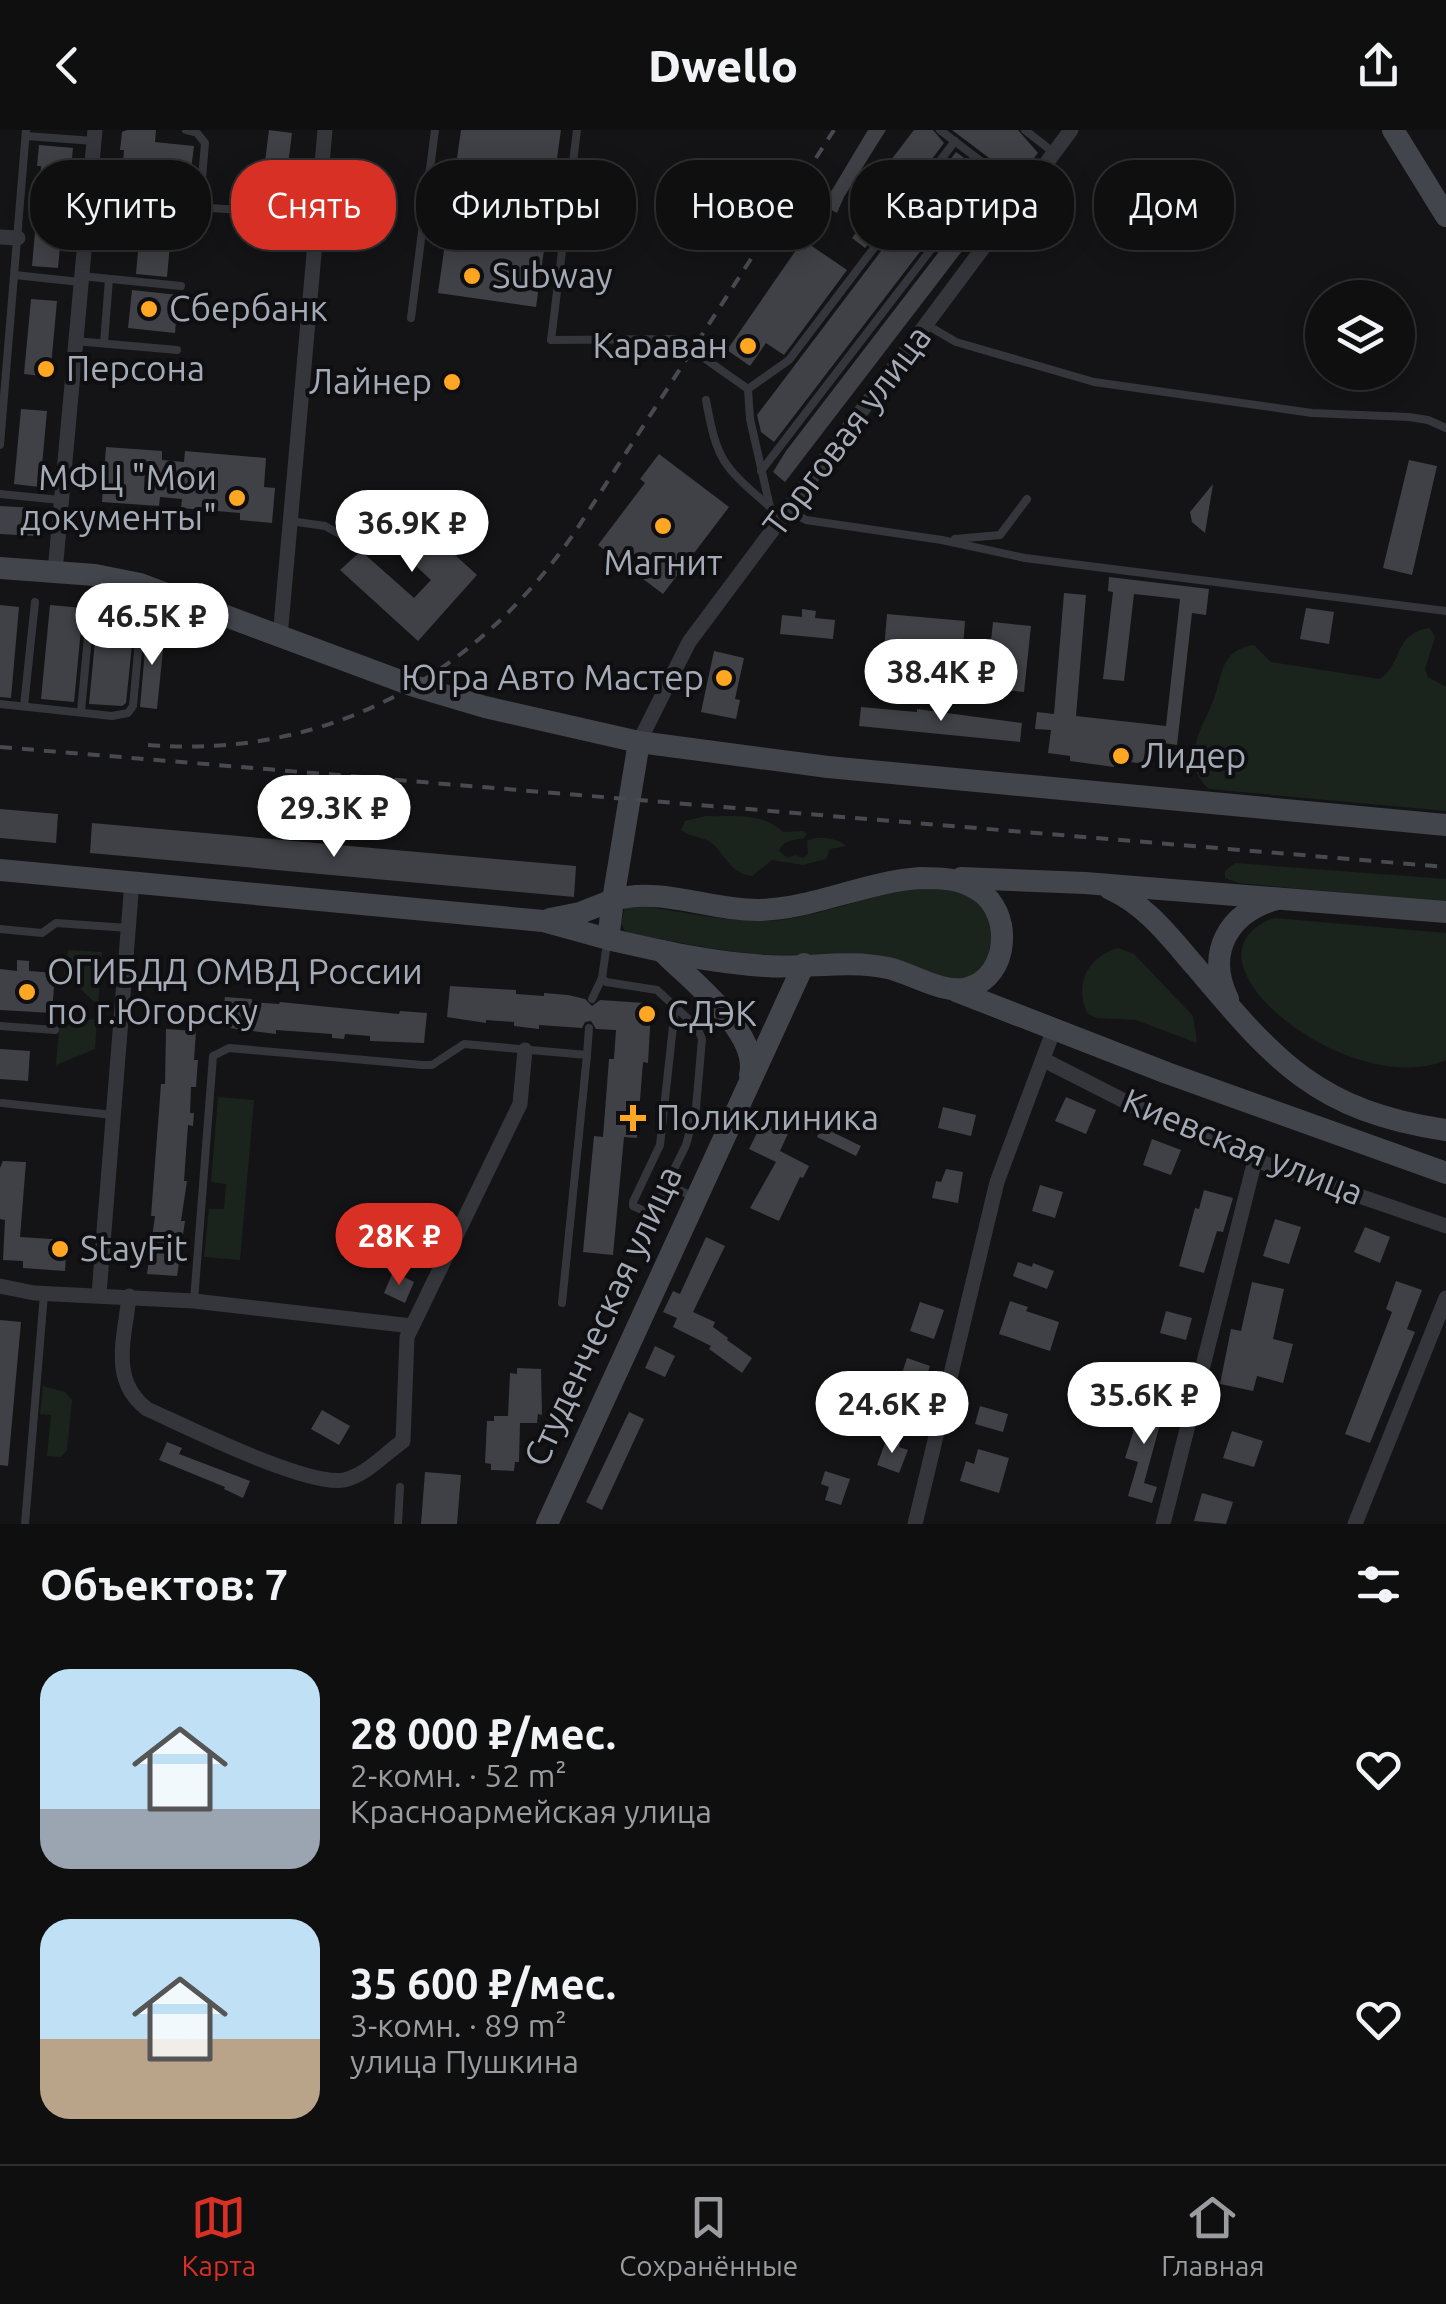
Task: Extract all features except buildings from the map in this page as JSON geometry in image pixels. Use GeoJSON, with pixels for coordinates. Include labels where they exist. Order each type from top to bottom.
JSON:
{"type":"FeatureCollection","features":[{"type":"Feature","properties":{"kind":"street"},"geometry":{"type":"LineString","coordinates":[[322,160],[325,130]]}},
{"type":"Feature","properties":{"kind":"street","name":"Торговая улица"},"geometry":{"type":"LineString","coordinates":[[1050,160],[1071,130]]}},
{"type":"Feature","properties":{"kind":"street"},"geometry":{"type":"LineString","coordinates":[[1394,130],[1446,216]]}},
{"type":"Feature","properties":{"kind":"street"},"geometry":{"type":"LineString","coordinates":[[0,237],[18,238]]}},
{"type":"Feature","properties":{"kind":"street"},"geometry":{"type":"LineString","coordinates":[[55,572],[83,250]]}},
{"type":"Feature","properties":{"kind":"street"},"geometry":{"type":"LineString","coordinates":[[280,637],[315,250]]}},
{"type":"Feature","properties":{"kind":"street","name":"Торговая улица"},"geometry":{"type":"LineString","coordinates":[[639,742],[690,642],[779,511],[983,250]]}},
{"type":"Feature","properties":{"kind":"street"},"geometry":{"type":"LineString","coordinates":[[0,568],[140,584],[443,696],[639,742],[828,767],[1446,825]]}},
{"type":"Feature","properties":{"kind":"street"},"geometry":{"type":"LineString","coordinates":[[608,938],[639,742]]}},
{"type":"Feature","properties":{"kind":"street"},"geometry":{"type":"LineString","coordinates":[[624,834],[631,870],[646,888],[666,898]]}},
{"type":"Feature","properties":{"kind":"street"},"geometry":{"type":"LineString","coordinates":[[0,870],[543,920],[662,951],[770,966],[867,963],[956,991],[1446,1173]]}},
{"type":"Feature","properties":{"kind":"street"},"geometry":{"type":"LineString","coordinates":[[952,878],[989,898],[1003,927],[1000,951],[990,972],[976,985],[956,991]]}},
{"type":"Feature","properties":{"kind":"street"},"geometry":{"type":"LineString","coordinates":[[543,920],[631,896],[757,910],[879,883],[952,878],[1085,882],[1446,912]]}},
{"type":"Feature","properties":{"kind":"street"},"geometry":{"type":"LineString","coordinates":[[99,1294],[132,882]]}},
{"type":"Feature","properties":{"kind":"street"},"geometry":{"type":"LineString","coordinates":[[1085,882],[1113,890],[1150,915],[1246,1027],[1301,1078],[1346,1103],[1392,1120],[1446,1130]]}},
{"type":"Feature","properties":{"kind":"street"},"geometry":{"type":"LineString","coordinates":[[1246,1027],[1226,994],[1219,973],[1221,940],[1240,916],[1285,896]]}},
{"type":"Feature","properties":{"kind":"street"},"geometry":{"type":"LineString","coordinates":[[662,951],[740,1031],[752,1055],[748,1084]]}},
{"type":"Feature","properties":{"kind":"street","name":"Студенческая улица"},"geometry":{"type":"LineString","coordinates":[[547,1524],[804,964]]}},
{"type":"Feature","properties":{"kind":"street"},"geometry":{"type":"LineString","coordinates":[[915,1524],[998,1182],[1054,1029]]}},
{"type":"Feature","properties":{"kind":"street"},"geometry":{"type":"LineString","coordinates":[[129,1296],[122,1373],[126,1388],[146,1409],[256,1458],[340,1481],[357,1475],[403,1441],[405,1352],[412,1326],[520,1104],[525,1050]]}},
{"type":"Feature","properties":{"kind":"street","name":"Киевская улица"},"geometry":{"type":"LineString","coordinates":[[1044,1060],[1142,1110],[1256,1160],[1446,1226]]}},
{"type":"Feature","properties":{"kind":"street"},"geometry":{"type":"LineString","coordinates":[[1378,1149],[1446,1159]]}},
{"type":"Feature","properties":{"kind":"street"},"geometry":{"type":"LineString","coordinates":[[1164,1524],[1256,1160]]}},
{"type":"Feature","properties":{"kind":"street"},"geometry":{"type":"LineString","coordinates":[[0,1286],[412,1326]]}},
{"type":"Feature","properties":{"kind":"street"},"geometry":{"type":"LineString","coordinates":[[1356,1524],[1446,1298]]}},
{"type":"Feature","properties":{"kind":"lane"},"geometry":{"type":"LineString","coordinates":[[186,130],[198,134],[206,143],[204,160]]}},
{"type":"Feature","properties":{"kind":"lane"},"geometry":{"type":"LineString","coordinates":[[411,318],[435,130]]}},
{"type":"Feature","properties":{"kind":"lane"},"geometry":{"type":"LineString","coordinates":[[577,130],[550,340],[676,339],[748,389]]}},
{"type":"Feature","properties":{"kind":"lane"},"geometry":{"type":"LineString","coordinates":[[940,130],[979,160]]}},
{"type":"Feature","properties":{"kind":"lane"},"geometry":{"type":"LineString","coordinates":[[1025,130],[1055,153]]}},
{"type":"Feature","properties":{"kind":"lane"},"geometry":{"type":"LineString","coordinates":[[0,445],[26,133],[94,136]]}},
{"type":"Feature","properties":{"kind":"lane"},"geometry":{"type":"LineString","coordinates":[[748,389],[788,360],[955,142]]}},
{"type":"Feature","properties":{"kind":"lane"},"geometry":{"type":"LineString","coordinates":[[761,471],[931,250]]}},
{"type":"Feature","properties":{"kind":"lane"},"geometry":{"type":"LineString","coordinates":[[14,275],[181,286]]}},
{"type":"Feature","properties":{"kind":"lane"},"geometry":{"type":"LineString","coordinates":[[104,343],[109,279]]}},
{"type":"Feature","properties":{"kind":"lane"},"geometry":{"type":"LineString","coordinates":[[927,325],[956,342],[1094,382],[1312,413],[1409,417],[1446,428]]}},
{"type":"Feature","properties":{"kind":"lane"},"geometry":{"type":"LineString","coordinates":[[75,341],[177,350]]}},
{"type":"Feature","properties":{"kind":"lane"},"geometry":{"type":"LineString","coordinates":[[748,389],[761,471],[779,511]]}},
{"type":"Feature","properties":{"kind":"lane"},"geometry":{"type":"LineString","coordinates":[[706,400],[713,442],[732,475],[779,511],[806,520],[942,540],[1025,558],[1446,611]]}},
{"type":"Feature","properties":{"kind":"lane"},"geometry":{"type":"LineString","coordinates":[[0,494],[61,500]]}},
{"type":"Feature","properties":{"kind":"lane"},"geometry":{"type":"LineString","coordinates":[[942,540],[1000,534],[1027,499]]}},
{"type":"Feature","properties":{"kind":"lane"},"geometry":{"type":"LineString","coordinates":[[290,521],[325,526],[358,544]]}},
{"type":"Feature","properties":{"kind":"lane"},"geometry":{"type":"LineString","coordinates":[[24,706],[35,602]]}},
{"type":"Feature","properties":{"kind":"lane"},"geometry":{"type":"LineString","coordinates":[[81,711],[91,605]]}},
{"type":"Feature","properties":{"kind":"lane"},"geometry":{"type":"LineString","coordinates":[[0,704],[112,716],[128,713],[140,630]]}},
{"type":"Feature","properties":{"kind":"lane"},"geometry":{"type":"LineString","coordinates":[[0,929],[42,933],[56,923],[128,928]]}},
{"type":"Feature","properties":{"kind":"lane"},"geometry":{"type":"LineString","coordinates":[[592,1000],[602,978],[608,938]]}},
{"type":"Feature","properties":{"kind":"lane"},"geometry":{"type":"LineString","coordinates":[[602,978],[606,982],[649,986],[676,1008],[696,1027],[702,1039],[696,1108],[686,1146],[649,1214],[634,1206],[660,1145],[676,1008]]}},
{"type":"Feature","properties":{"kind":"lane"},"geometry":{"type":"LineString","coordinates":[[0,1026],[56,1030]]}},
{"type":"Feature","properties":{"kind":"lane"},"geometry":{"type":"LineString","coordinates":[[562,1302],[589,1028]]}},
{"type":"Feature","properties":{"kind":"lane"},"geometry":{"type":"LineString","coordinates":[[194,1302],[210,1066],[220,1050],[422,1065],[432,1065],[464,1044],[586,1055]]}},
{"type":"Feature","properties":{"kind":"lane"},"geometry":{"type":"LineString","coordinates":[[2,1104],[113,1114]]}},
{"type":"Feature","properties":{"kind":"lane"},"geometry":{"type":"LineString","coordinates":[[666,1184],[695,1198]]}},
{"type":"Feature","properties":{"kind":"lane"},"geometry":{"type":"LineString","coordinates":[[24,1524],[44,1293]]}},
{"type":"Feature","properties":{"kind":"lane"},"geometry":{"type":"LineString","coordinates":[[398,1524],[400,1487]]}},
{"type":"Feature","properties":{"kind":"shaded area"},"geometry":{"type":"Polygon","coordinates":[[[1430,628],[1435,637],[1425,669],[1428,677],[1446,687],[1446,811],[1209,789],[1200,778],[1195,767],[1196,743],[1222,670],[1236,651],[1254,645],[1271,662],[1380,679],[1393,665],[1404,642],[1418,631],[1430,628]]]}},
{"type":"Feature","properties":{"kind":"shaded area"},"geometry":{"type":"Polygon","coordinates":[[[706,816],[757,818],[783,832],[803,831],[807,834],[804,838],[781,847],[779,851],[788,858],[803,858],[808,854],[807,841],[816,838],[833,839],[846,846],[830,849],[826,859],[803,865],[772,860],[752,876],[745,875],[709,841],[681,830],[685,821],[706,816]]]}},
{"type":"Feature","properties":{"kind":"shaded area"},"geometry":{"type":"Polygon","coordinates":[[[1235,863],[1446,879],[1446,902],[1238,883],[1225,878],[1225,871],[1235,863]]]}},
{"type":"Feature","properties":{"kind":"shaded area"},"geometry":{"type":"Polygon","coordinates":[[[917,889],[956,891],[972,898],[983,910],[992,939],[990,953],[973,975],[952,978],[877,956],[769,955],[724,950],[633,934],[625,931],[621,923],[625,907],[635,905],[727,919],[781,920],[917,889]]]}},
{"type":"Feature","properties":{"kind":"shaded area"},"geometry":{"type":"Polygon","coordinates":[[[1274,918],[1446,933],[1446,1060],[1407,1068],[1364,1061],[1321,1044],[1284,1019],[1256,991],[1242,963],[1247,937],[1274,918]]]}},
{"type":"Feature","properties":{"kind":"shaded area"},"geometry":{"type":"Polygon","coordinates":[[[1118,948],[1134,954],[1193,1016],[1197,1043],[1136,1020],[1088,1014],[1082,993],[1086,973],[1099,958],[1118,948]]]}},
{"type":"Feature","properties":{"kind":"shaded area"},"geometry":{"type":"Polygon","coordinates":[[[68,950],[102,952],[98,1005],[64,974],[68,950]]]}},
{"type":"Feature","properties":{"kind":"shaded area"},"geometry":{"type":"Polygon","coordinates":[[[60,1017],[97,1020],[95,1049],[56,1065],[60,1017]]]}},
{"type":"Feature","properties":{"kind":"shaded area"},"geometry":{"type":"Polygon","coordinates":[[[218,1097],[254,1100],[240,1260],[204,1257],[209,1209],[224,1209],[226,1184],[211,1182],[218,1097]]]}},
{"type":"Feature","properties":{"kind":"shaded area"},"geometry":{"type":"Polygon","coordinates":[[[43,1386],[65,1392],[72,1400],[67,1450],[61,1457],[47,1456],[51,1415],[40,1414],[43,1386]]]}},
{"type":"Feature","properties":{"kind":"railway"},"geometry":{"type":"LineString","coordinates":[[148,745],[214,746],[276,738],[335,722],[391,698],[443,667],[491,628],[535,583],[575,532],[834,130]]}},
{"type":"Feature","properties":{"kind":"railway"},"geometry":{"type":"LineString","coordinates":[[0,747],[1446,867]]}},
{"type":"Feature","properties":{"kind":"place","name":"Subway"},"geometry":{"type":"Point","coordinates":[472,276]}},
{"type":"Feature","properties":{"kind":"place","name":"Сбербанк"},"geometry":{"type":"Point","coordinates":[149,309]}},
{"type":"Feature","properties":{"kind":"place","name":"Караван"},"geometry":{"type":"Point","coordinates":[748,346]}},
{"type":"Feature","properties":{"kind":"place","name":"Персона"},"geometry":{"type":"Point","coordinates":[46,369]}},
{"type":"Feature","properties":{"kind":"place","name":"Лайнер"},"geometry":{"type":"Point","coordinates":[452,382]}},
{"type":"Feature","properties":{"kind":"place","name":"МФЦ \"Мои документы\""},"geometry":{"type":"Point","coordinates":[237,498]}},
{"type":"Feature","properties":{"kind":"place","name":"Магнит"},"geometry":{"type":"Point","coordinates":[663,526]}},
{"type":"Feature","properties":{"kind":"place","name":"Югра Авто Мастер"},"geometry":{"type":"Point","coordinates":[724,678]}},
{"type":"Feature","properties":{"kind":"place","name":"Лидер"},"geometry":{"type":"Point","coordinates":[1121,756]}},
{"type":"Feature","properties":{"kind":"place","name":"ОГИБДД ОМВД России по г.Югорску"},"geometry":{"type":"Point","coordinates":[27,992]}},
{"type":"Feature","properties":{"kind":"place","name":"СДЭК"},"geometry":{"type":"Point","coordinates":[647,1014]}},
{"type":"Feature","properties":{"kind":"place","name":"Поликлиника"},"geometry":{"type":"Point","coordinates":[633,1118]}},
{"type":"Feature","properties":{"kind":"place","name":"StayFit"},"geometry":{"type":"Point","coordinates":[60,1249]}}]}
